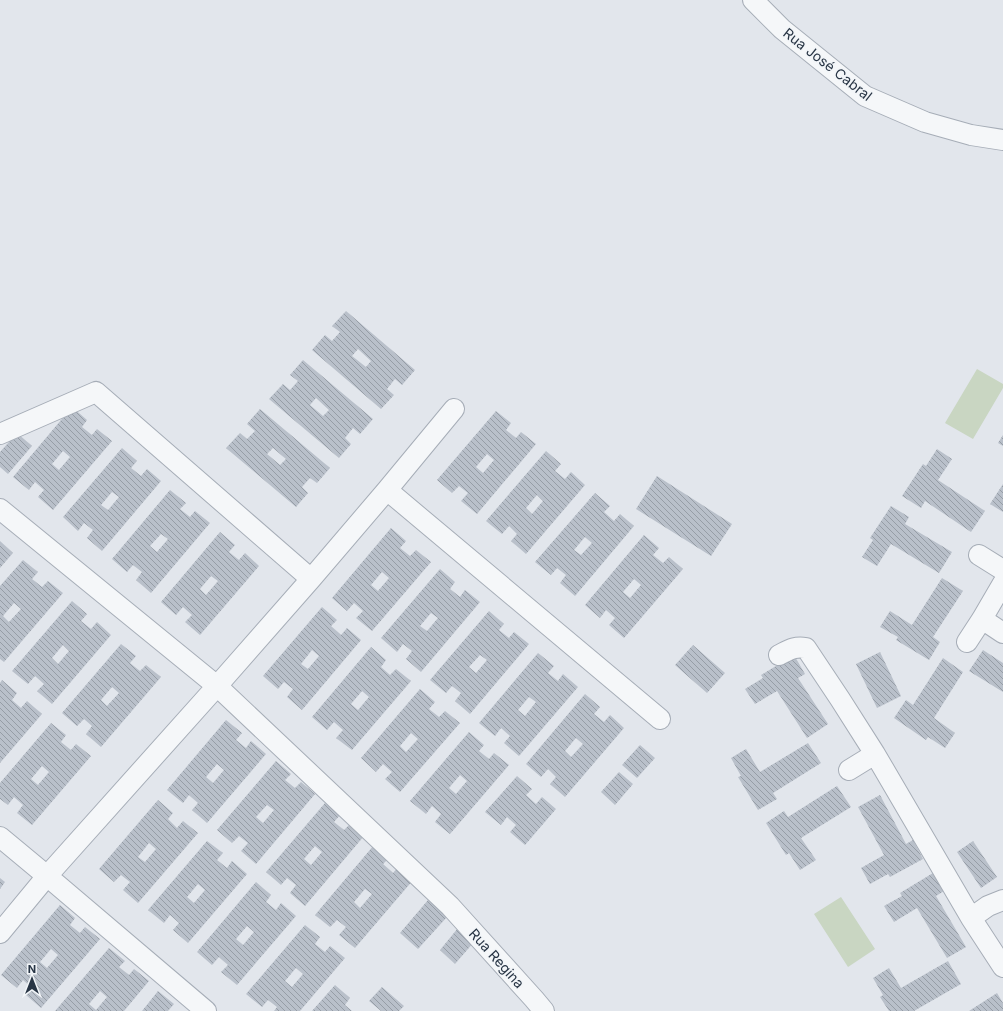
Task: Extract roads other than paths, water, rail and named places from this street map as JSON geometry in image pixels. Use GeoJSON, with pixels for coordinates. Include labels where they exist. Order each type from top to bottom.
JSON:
{"type":"FeatureCollection","features":[{"type":"Feature","properties":{"kind":"street","name":"Rua José Cabral"},"geometry":{"type":"LineString","coordinates":[[753,0],[782,29],[865,96],[925,122],[971,135],[1003,140]]}},
{"type":"Feature","properties":{"kind":"street"},"geometry":{"type":"LineString","coordinates":[[0,434],[96,392],[311,579]]}},
{"type":"Feature","properties":{"kind":"street"},"geometry":{"type":"LineString","coordinates":[[0,933],[47,876],[311,579],[454,409]]}},
{"type":"Feature","properties":{"kind":"street"},"geometry":{"type":"LineString","coordinates":[[387,490],[660,719]]}},
{"type":"Feature","properties":{"kind":"street","name":"Rua Regina"},"geometry":{"type":"LineString","coordinates":[[0,509],[217,686],[450,906],[544,1011]]}},
{"type":"Feature","properties":{"kind":"street"},"geometry":{"type":"LineString","coordinates":[[979,555],[1003,570]]}},
{"type":"Feature","properties":{"kind":"street"},"geometry":{"type":"LineString","coordinates":[[967,642],[1003,583]]}},
{"type":"Feature","properties":{"kind":"street"},"geometry":{"type":"LineString","coordinates":[[982,619],[1003,633]]}},
{"type":"Feature","properties":{"kind":"street"},"geometry":{"type":"LineString","coordinates":[[779,656],[794,648],[806,648],[875,754],[971,918],[1003,967]]}},
{"type":"Feature","properties":{"kind":"street"},"geometry":{"type":"LineString","coordinates":[[849,770],[875,754]]}},
{"type":"Feature","properties":{"kind":"street"},"geometry":{"type":"LineString","coordinates":[[0,837],[206,1011]]}},
{"type":"Feature","properties":{"kind":"street"},"geometry":{"type":"LineString","coordinates":[[971,918],[988,906],[1003,900]]}}]}
